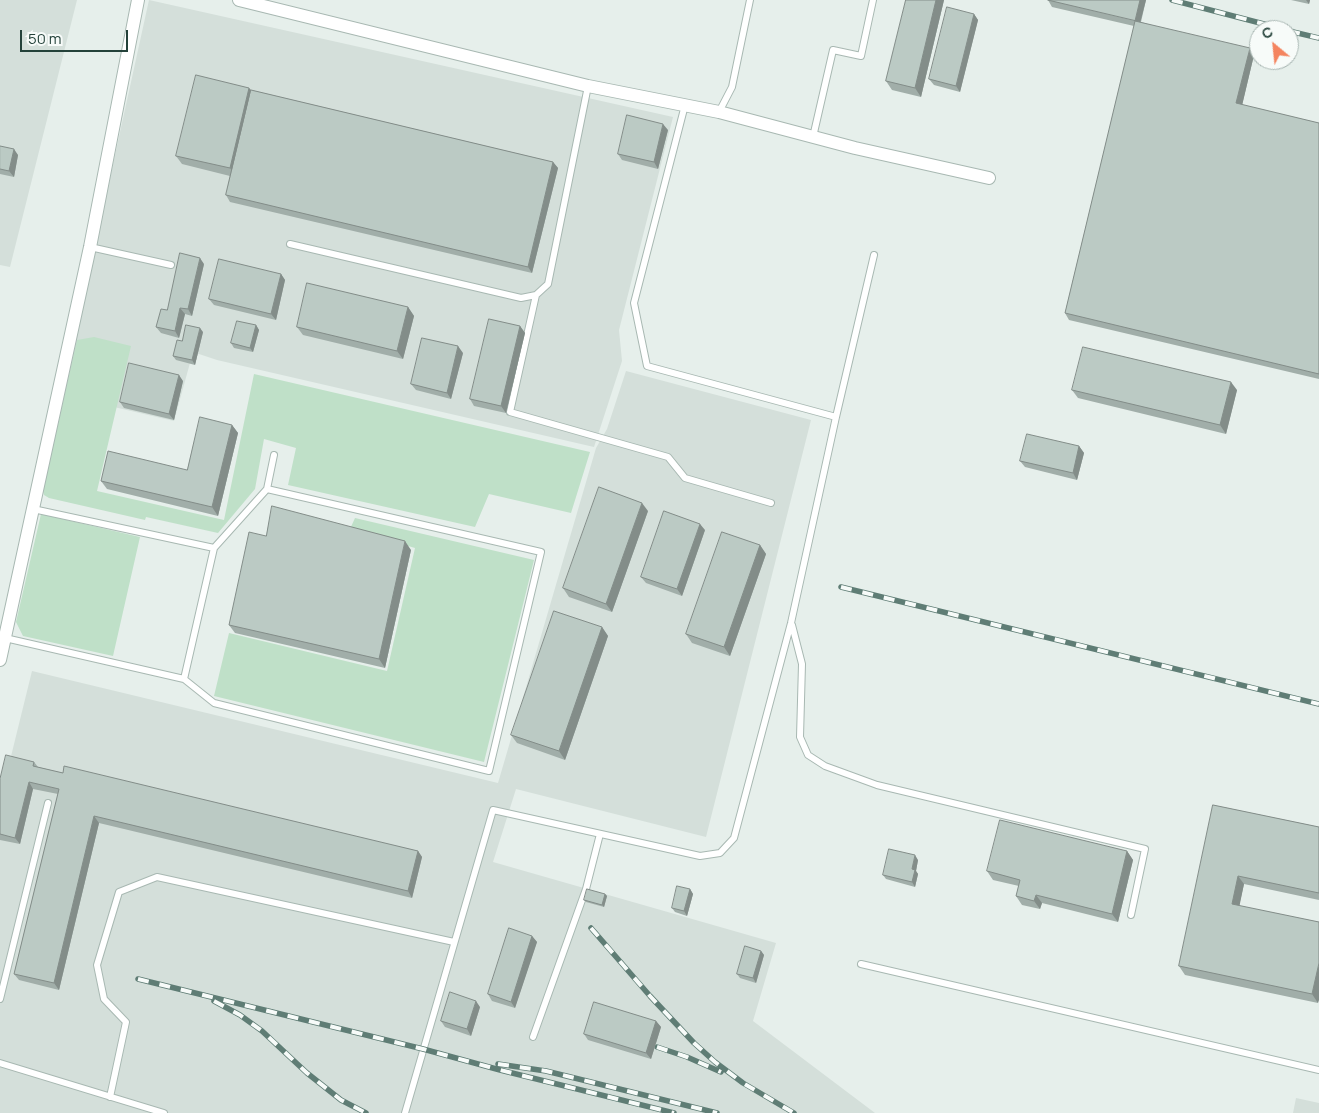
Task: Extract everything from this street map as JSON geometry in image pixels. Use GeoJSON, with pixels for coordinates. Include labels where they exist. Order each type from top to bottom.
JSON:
{"type":"FeatureCollection","features":[{"type":"Feature","properties":{"kind":"street"},"geometry":{"type":"LineString","coordinates":[[0,660],[90,247],[138,0]]}},
{"type":"Feature","properties":{"kind":"street"},"geometry":{"type":"LineString","coordinates":[[239,0],[588,86],[718,112],[813,137],[989,178]]}},
{"type":"Feature","properties":{"kind":"lane"},"geometry":{"type":"LineString","coordinates":[[718,112],[732,87],[750,0]]}},
{"type":"Feature","properties":{"kind":"lane"},"geometry":{"type":"LineString","coordinates":[[813,137],[833,50],[861,56],[873,0]]}},
{"type":"Feature","properties":{"kind":"lane"},"geometry":{"type":"LineString","coordinates":[[290,244],[521,298],[536,295],[548,284],[588,86]]}},
{"type":"Feature","properties":{"kind":"lane"},"geometry":{"type":"LineString","coordinates":[[685,105],[634,303],[647,366],[836,417]]}},
{"type":"Feature","properties":{"kind":"lane"},"geometry":{"type":"LineString","coordinates":[[90,247],[171,265]]}},
{"type":"Feature","properties":{"kind":"lane"},"geometry":{"type":"LineString","coordinates":[[405,1113],[493,810],[700,856],[720,853],[734,838],[791,624],[836,417],[874,255]]}},
{"type":"Feature","properties":{"kind":"lane"},"geometry":{"type":"LineString","coordinates":[[536,295],[510,412],[668,457],[685,478],[771,503]]}},
{"type":"Feature","properties":{"kind":"lane"},"geometry":{"type":"LineString","coordinates":[[184,679],[214,548],[267,489],[274,455]]}},
{"type":"Feature","properties":{"kind":"lane"},"geometry":{"type":"LineString","coordinates":[[5,638],[184,679],[214,703],[489,771],[541,552],[267,489]]}},
{"type":"Feature","properties":{"kind":"lane"},"geometry":{"type":"LineString","coordinates":[[33,508],[214,548]]}},
{"type":"Feature","properties":{"kind":"lane"},"geometry":{"type":"LineString","coordinates":[[791,624],[802,664],[800,737],[808,755],[825,766],[877,785],[1145,848],[1130,915]]}},
{"type":"Feature","properties":{"kind":"lane"},"geometry":{"type":"LineString","coordinates":[[0,999],[48,803]]}},
{"type":"Feature","properties":{"kind":"lane"},"geometry":{"type":"LineString","coordinates":[[534,1037],[586,889],[600,834]]}},
{"type":"Feature","properties":{"kind":"lane"},"geometry":{"type":"LineString","coordinates":[[110,1097],[126,1022],[104,999],[97,965],[119,892],[157,877],[454,942]]}},
{"type":"Feature","properties":{"kind":"lane"},"geometry":{"type":"LineString","coordinates":[[862,964],[1319,1070]]}},
{"type":"Feature","properties":{"kind":"lane"},"geometry":{"type":"LineString","coordinates":[[0,1063],[164,1113]]}},
{"type":"Feature","properties":{"kind":"shaded area"},"geometry":{"type":"Polygon","coordinates":[[[0,0],[77,0],[10,267],[0,265],[0,0]]]}},
{"type":"Feature","properties":{"kind":"shaded area"},"geometry":{"type":"Polygon","coordinates":[[[149,0],[673,117],[619,330],[622,361],[594,447],[217,360],[193,352],[174,421],[114,407],[61,401],[149,0]]]}},
{"type":"Feature","properties":{"kind":"shaded area"},"geometry":{"type":"Polygon","coordinates":[[[626,371],[811,420],[706,837],[516,789],[493,862],[776,943],[753,1021],[875,1113],[0,1113],[0,801],[32,671],[498,783],[596,448],[607,429],[626,371]]]}},
{"type":"Feature","properties":{"kind":"shaded area"},"geometry":{"type":"Polygon","coordinates":[[[1296,1098],[1319,1103],[1319,1113],[1293,1113],[1296,1098]]]}},
{"type":"Feature","properties":{"kind":"green space"},"geometry":{"type":"Polygon","coordinates":[[[94,337],[131,346],[97,491],[224,520],[254,374],[590,452],[571,513],[489,494],[475,527],[288,485],[296,448],[264,439],[255,489],[218,533],[146,517],[145,520],[49,498],[44,495],[43,490],[77,340],[94,337]]]}},
{"type":"Feature","properties":{"kind":"green space"},"geometry":{"type":"Polygon","coordinates":[[[41,514],[140,537],[113,656],[23,636],[16,622],[41,514]]]}},
{"type":"Feature","properties":{"kind":"green space"},"geometry":{"type":"Polygon","coordinates":[[[355,518],[534,560],[484,762],[214,696],[229,633],[387,671],[415,548],[350,529],[355,518]]]}},
{"type":"Feature","properties":{"kind":"building"},"geometry":{"type":"Polygon","coordinates":[[[906,0],[936,0],[915,88],[886,81],[906,0]]]}},
{"type":"Feature","properties":{"kind":"building"},"geometry":{"type":"Polygon","coordinates":[[[1048,0],[1140,0],[1135,21],[1048,0]]]}},
{"type":"Feature","properties":{"kind":"building"},"geometry":{"type":"Polygon","coordinates":[[[947,7],[974,14],[956,86],[929,79],[947,7]]]}},
{"type":"Feature","properties":{"kind":"building"},"geometry":{"type":"Polygon","coordinates":[[[1135,21],[1249,48],[1236,103],[1319,123],[1319,374],[1065,313],[1135,21]]]}},
{"type":"Feature","properties":{"kind":"building"},"geometry":{"type":"Polygon","coordinates":[[[196,75],[249,88],[230,168],[176,156],[196,75]]]}},
{"type":"Feature","properties":{"kind":"building"},"geometry":{"type":"Polygon","coordinates":[[[251,90],[553,162],[528,267],[226,195],[251,90]]]}},
{"type":"Feature","properties":{"kind":"building"},"geometry":{"type":"Polygon","coordinates":[[[627,115],[663,124],[654,162],[618,154],[627,115]]]}},
{"type":"Feature","properties":{"kind":"building"},"geometry":{"type":"Polygon","coordinates":[[[0,146],[14,149],[9,171],[0,169],[0,146]]]}},
{"type":"Feature","properties":{"kind":"building"},"geometry":{"type":"Polygon","coordinates":[[[180,253],[200,258],[188,309],[180,308],[175,331],[156,327],[161,309],[167,310],[180,253]]]}},
{"type":"Feature","properties":{"kind":"building"},"geometry":{"type":"Polygon","coordinates":[[[219,259],[281,274],[271,314],[209,299],[219,259]]]}},
{"type":"Feature","properties":{"kind":"building"},"geometry":{"type":"Polygon","coordinates":[[[307,283],[408,307],[397,351],[297,327],[307,283]]]}},
{"type":"Feature","properties":{"kind":"building"},"geometry":{"type":"Polygon","coordinates":[[[489,319],[520,326],[501,406],[470,399],[489,319]]]}},
{"type":"Feature","properties":{"kind":"building"},"geometry":{"type":"Polygon","coordinates":[[[237,321],[256,325],[250,348],[231,343],[237,321]]]}},
{"type":"Feature","properties":{"kind":"building"},"geometry":{"type":"Polygon","coordinates":[[[186,325],[200,328],[192,360],[173,356],[177,340],[182,341],[186,325]]]}},
{"type":"Feature","properties":{"kind":"building"},"geometry":{"type":"Polygon","coordinates":[[[422,338],[458,346],[447,393],[411,384],[422,338]]]}},
{"type":"Feature","properties":{"kind":"building"},"geometry":{"type":"Polygon","coordinates":[[[1083,347],[1231,382],[1220,425],[1072,390],[1083,347]]]}},
{"type":"Feature","properties":{"kind":"building"},"geometry":{"type":"Polygon","coordinates":[[[129,363],[179,375],[169,414],[120,402],[129,363]]]}},
{"type":"Feature","properties":{"kind":"building"},"geometry":{"type":"Polygon","coordinates":[[[200,417],[232,425],[212,507],[101,481],[108,451],[187,470],[200,417]]]}},
{"type":"Feature","properties":{"kind":"building"},"geometry":{"type":"Polygon","coordinates":[[[1027,434],[1079,446],[1073,473],[1020,461],[1027,434]]]}},
{"type":"Feature","properties":{"kind":"building"},"geometry":{"type":"Polygon","coordinates":[[[599,487],[642,503],[606,604],[563,588],[599,487]]]}},
{"type":"Feature","properties":{"kind":"building"},"geometry":{"type":"Polygon","coordinates":[[[272,506],[405,541],[379,659],[229,625],[249,532],[266,536],[272,506]]]}},
{"type":"Feature","properties":{"kind":"building"},"geometry":{"type":"Polygon","coordinates":[[[664,511],[700,524],[677,589],[641,577],[664,511]]]}},
{"type":"Feature","properties":{"kind":"building"},"geometry":{"type":"Polygon","coordinates":[[[722,532],[760,545],[724,647],[686,634],[722,532]]]}},
{"type":"Feature","properties":{"kind":"building"},"geometry":{"type":"Polygon","coordinates":[[[554,611],[602,627],[559,751],[511,735],[554,611]]]}},
{"type":"Feature","properties":{"kind":"building"},"geometry":{"type":"Polygon","coordinates":[[[6,755],[34,762],[33,766],[63,773],[64,766],[418,851],[408,891],[94,816],[54,983],[14,974],[59,789],[29,782],[15,838],[0,834],[0,779],[6,755]]]}},
{"type":"Feature","properties":{"kind":"building"},"geometry":{"type":"Polygon","coordinates":[[[1213,805],[1319,827],[1319,893],[1238,876],[1232,904],[1319,922],[1319,963],[1312,994],[1179,966],[1213,805]]]}},
{"type":"Feature","properties":{"kind":"building"},"geometry":{"type":"Polygon","coordinates":[[[1000,820],[1127,851],[1112,914],[1036,895],[1034,901],[1016,896],[1020,880],[987,871],[1000,820]]]}},
{"type":"Feature","properties":{"kind":"building"},"geometry":{"type":"Polygon","coordinates":[[[889,849],[915,855],[912,869],[915,870],[912,882],[883,875],[889,849]]]}},
{"type":"Feature","properties":{"kind":"building"},"geometry":{"type":"Polygon","coordinates":[[[677,886],[690,889],[684,911],[672,908],[677,886]]]}},
{"type":"Feature","properties":{"kind":"building"},"geometry":{"type":"Polygon","coordinates":[[[587,889],[605,894],[602,905],[584,900],[587,889]]]}},
{"type":"Feature","properties":{"kind":"building"},"geometry":{"type":"Polygon","coordinates":[[[509,928],[532,936],[511,1002],[488,994],[509,928]]]}},
{"type":"Feature","properties":{"kind":"building"},"geometry":{"type":"Polygon","coordinates":[[[745,946],[761,951],[753,978],[737,974],[745,946]]]}},
{"type":"Feature","properties":{"kind":"building"},"geometry":{"type":"Polygon","coordinates":[[[450,992],[476,1001],[467,1029],[441,1021],[450,992]]]}},
{"type":"Feature","properties":{"kind":"building"},"geometry":{"type":"Polygon","coordinates":[[[594,1002],[656,1021],[646,1053],[584,1034],[594,1002]]]}},
{"type":"Feature","properties":{"kind":"railway"},"geometry":{"type":"LineString","coordinates":[[1172,0],[1249,20]]}},
{"type":"Feature","properties":{"kind":"railway"},"geometry":{"type":"LineString","coordinates":[[1299,33],[1319,38]]}},
{"type":"Feature","properties":{"kind":"railway"},"geometry":{"type":"LineString","coordinates":[[841,587],[1319,704]]}},
{"type":"Feature","properties":{"kind":"railway"},"geometry":{"type":"LineString","coordinates":[[591,928],[694,1043],[743,1083],[794,1113]]}},
{"type":"Feature","properties":{"kind":"railway"},"geometry":{"type":"LineString","coordinates":[[138,979],[674,1113]]}},
{"type":"Feature","properties":{"kind":"railway"},"geometry":{"type":"LineString","coordinates":[[214,1001],[240,1015],[262,1031],[307,1073],[341,1100],[366,1113]]}},
{"type":"Feature","properties":{"kind":"railway"},"geometry":{"type":"LineString","coordinates":[[657,1047],[687,1057],[721,1072]]}},
{"type":"Feature","properties":{"kind":"railway"},"geometry":{"type":"LineString","coordinates":[[498,1064],[546,1071],[717,1113]]}}]}
